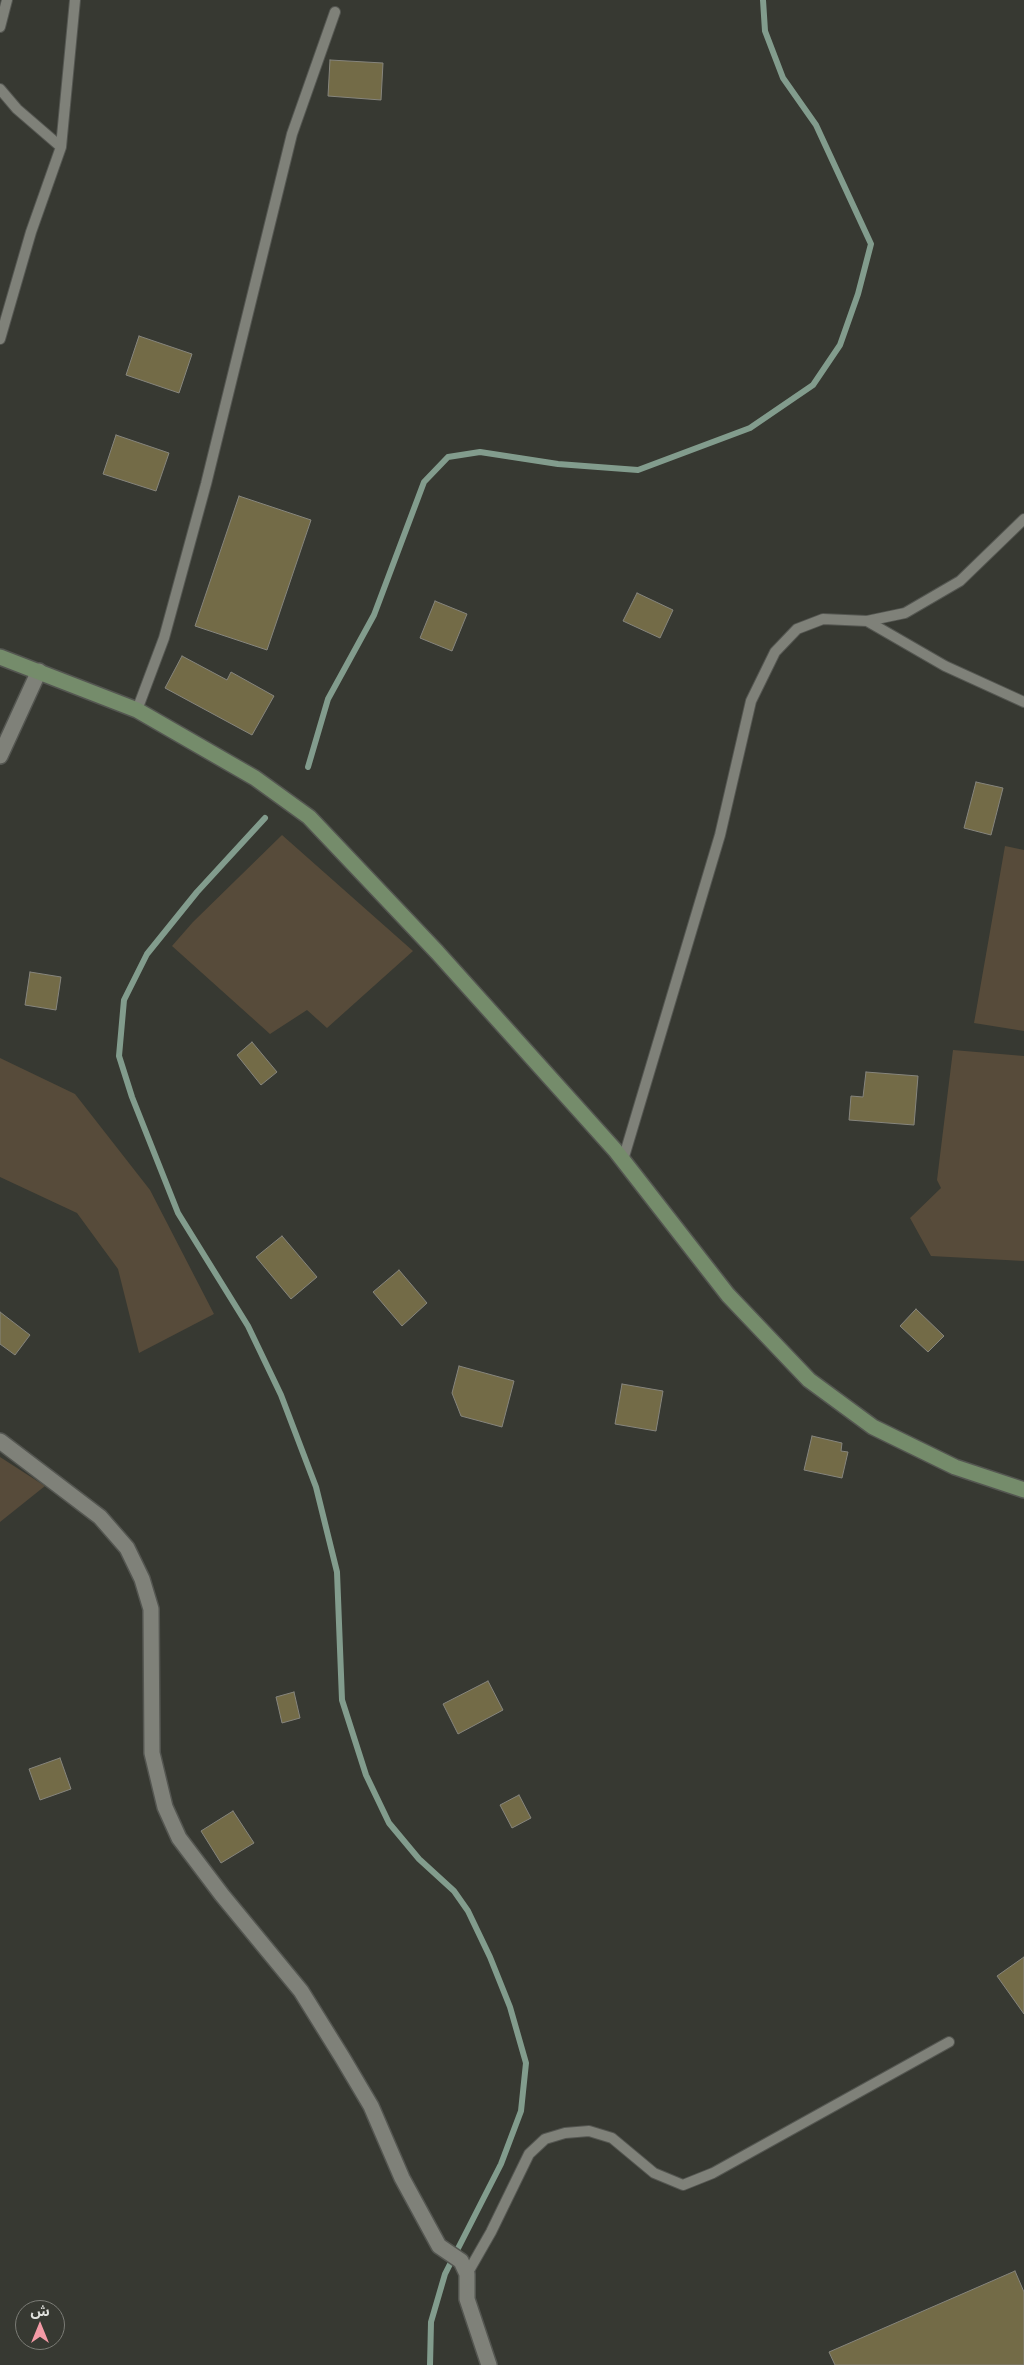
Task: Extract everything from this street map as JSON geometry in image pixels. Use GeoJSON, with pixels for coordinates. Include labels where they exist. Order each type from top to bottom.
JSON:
{"type":"FeatureCollection","features":[{"type":"Feature","properties":{"kind":"street"},"geometry":{"type":"LineString","coordinates":[[0,657],[137,710],[255,778],[309,817],[437,952],[623,1160],[728,1295],[809,1380],[873,1427],[954,1467],[1024,1490]]}},
{"type":"Feature","properties":{"kind":"street"},"geometry":{"type":"LineString","coordinates":[[0,756],[39,672]]}},
{"type":"Feature","properties":{"kind":"street"},"geometry":{"type":"LineString","coordinates":[[0,1441],[100,1517],[127,1548],[142,1579],[151,1609],[152,1753],[165,1807],[178,1838],[301,1991],[371,2106],[402,2178],[439,2246],[464,2268],[467,2299],[489,2365]]}},
{"type":"Feature","properties":{"kind":"lane"},"geometry":{"type":"LineString","coordinates":[[0,27],[7,0]]}},
{"type":"Feature","properties":{"kind":"lane"},"geometry":{"type":"LineString","coordinates":[[0,339],[31,232],[61,147],[74,0]]}},
{"type":"Feature","properties":{"kind":"lane"},"geometry":{"type":"LineString","coordinates":[[137,710],[164,638],[206,484],[292,134],[335,12]]}},
{"type":"Feature","properties":{"kind":"lane"},"geometry":{"type":"LineString","coordinates":[[0,89],[17,109],[61,147]]}},
{"type":"Feature","properties":{"kind":"lane"},"geometry":{"type":"LineString","coordinates":[[623,1160],[720,835],[751,701],[775,652],[797,629],[823,619],[867,621],[905,612],[960,581],[1024,519]]}},
{"type":"Feature","properties":{"kind":"lane"},"geometry":{"type":"LineString","coordinates":[[867,621],[945,666],[1024,702]]}},
{"type":"Feature","properties":{"kind":"lane"},"geometry":{"type":"LineString","coordinates":[[464,2268],[491,2232],[529,2154],[545,2139],[565,2133],[589,2131],[612,2138],[654,2173],[683,2185],[713,2173],[949,2042]]}},
{"type":"Feature","properties":{"kind":"shaded area"},"geometry":{"type":"Polygon","coordinates":[[[282,835],[413,951],[327,1028],[307,1010],[270,1034],[172,946],[193,922],[282,835]]]}},
{"type":"Feature","properties":{"kind":"shaded area"},"geometry":{"type":"Polygon","coordinates":[[[1005,846],[1024,850],[1024,1031],[974,1023],[1005,846]]]}},
{"type":"Feature","properties":{"kind":"shaded area"},"geometry":{"type":"Polygon","coordinates":[[[953,1050],[1024,1056],[1024,1261],[931,1256],[910,1218],[941,1188],[937,1180],[953,1050]]]}},
{"type":"Feature","properties":{"kind":"shaded area"},"geometry":{"type":"Polygon","coordinates":[[[0,1058],[75,1094],[150,1190],[214,1314],[139,1353],[118,1269],[77,1213],[0,1177],[0,1058]]]}},
{"type":"Feature","properties":{"kind":"shaded area"},"geometry":{"type":"Polygon","coordinates":[[[0,1457],[45,1486],[0,1522],[0,1457]]]}},
{"type":"Feature","properties":{"kind":"building"},"geometry":{"type":"Polygon","coordinates":[[[330,60],[383,63],[381,100],[328,96],[330,60]]]}},
{"type":"Feature","properties":{"kind":"building"},"geometry":{"type":"Polygon","coordinates":[[[139,336],[192,354],[179,393],[126,375],[139,336]]]}},
{"type":"Feature","properties":{"kind":"building"},"geometry":{"type":"Polygon","coordinates":[[[116,435],[169,453],[156,491],[103,474],[116,435]]]}},
{"type":"Feature","properties":{"kind":"building"},"geometry":{"type":"Polygon","coordinates":[[[239,496],[311,520],[267,650],[195,626],[239,496]]]}},
{"type":"Feature","properties":{"kind":"building"},"geometry":{"type":"Polygon","coordinates":[[[637,593],[673,610],[660,638],[623,621],[637,593]]]}},
{"type":"Feature","properties":{"kind":"building"},"geometry":{"type":"Polygon","coordinates":[[[435,601],[467,614],[452,651],[420,638],[435,601]]]}},
{"type":"Feature","properties":{"kind":"building"},"geometry":{"type":"Polygon","coordinates":[[[182,656],[227,680],[231,672],[274,696],[252,735],[165,688],[182,656]]]}},
{"type":"Feature","properties":{"kind":"building"},"geometry":{"type":"Polygon","coordinates":[[[976,782],[1003,788],[991,835],[964,828],[976,782]]]}},
{"type":"Feature","properties":{"kind":"building"},"geometry":{"type":"Polygon","coordinates":[[[30,972],[61,977],[56,1010],[25,1005],[30,972]]]}},
{"type":"Feature","properties":{"kind":"building"},"geometry":{"type":"Polygon","coordinates":[[[252,1042],[277,1072],[261,1085],[237,1055],[252,1042]]]}},
{"type":"Feature","properties":{"kind":"building"},"geometry":{"type":"Polygon","coordinates":[[[866,1072],[918,1076],[914,1125],[849,1120],[851,1096],[863,1097],[866,1072]]]}},
{"type":"Feature","properties":{"kind":"building"},"geometry":{"type":"Polygon","coordinates":[[[282,1236],[317,1277],[291,1299],[256,1257],[282,1236]]]}},
{"type":"Feature","properties":{"kind":"building"},"geometry":{"type":"Polygon","coordinates":[[[399,1270],[427,1303],[402,1326],[373,1292],[399,1270]]]}},
{"type":"Feature","properties":{"kind":"building"},"geometry":{"type":"Polygon","coordinates":[[[916,1309],[944,1336],[928,1352],[900,1326],[916,1309]]]}},
{"type":"Feature","properties":{"kind":"building"},"geometry":{"type":"Polygon","coordinates":[[[0,1312],[30,1335],[15,1355],[0,1344],[0,1312]]]}},
{"type":"Feature","properties":{"kind":"building"},"geometry":{"type":"Polygon","coordinates":[[[459,1366],[514,1381],[502,1427],[461,1416],[452,1393],[459,1366]]]}},
{"type":"Feature","properties":{"kind":"building"},"geometry":{"type":"Polygon","coordinates":[[[622,1384],[663,1391],[656,1431],[615,1424],[622,1384]]]}},
{"type":"Feature","properties":{"kind":"building"},"geometry":{"type":"Polygon","coordinates":[[[812,1436],[842,1443],[841,1451],[848,1452],[842,1478],[804,1470],[812,1436]]]}},
{"type":"Feature","properties":{"kind":"building"},"geometry":{"type":"Polygon","coordinates":[[[488,1681],[503,1710],[458,1734],[443,1704],[488,1681]]]}},
{"type":"Feature","properties":{"kind":"building"},"geometry":{"type":"Polygon","coordinates":[[[294,1692],[300,1718],[282,1723],[276,1697],[294,1692]]]}},
{"type":"Feature","properties":{"kind":"building"},"geometry":{"type":"Polygon","coordinates":[[[60,1758],[71,1789],[40,1800],[29,1769],[60,1758]]]}},
{"type":"Feature","properties":{"kind":"building"},"geometry":{"type":"Polygon","coordinates":[[[519,1795],[531,1818],[512,1828],[500,1805],[519,1795]]]}},
{"type":"Feature","properties":{"kind":"building"},"geometry":{"type":"Polygon","coordinates":[[[233,1811],[254,1843],[221,1863],[201,1831],[233,1811]]]}},
{"type":"Feature","properties":{"kind":"building"},"geometry":{"type":"Polygon","coordinates":[[[1024,1957],[1024,2014],[997,1976],[1024,1957]]]}},
{"type":"Feature","properties":{"kind":"building"},"geometry":{"type":"Polygon","coordinates":[[[1015,2271],[1024,2292],[1024,2365],[835,2365],[829,2352],[1015,2271]]]}},
{"type":"Feature","properties":{"kind":"waterway"},"geometry":{"type":"LineString","coordinates":[[308,767],[328,699],[374,615],[424,482],[448,457],[480,452],[558,464],[638,470],[750,428],[813,385],[840,345],[858,294],[871,244],[816,125],[783,78],[765,31],[763,0]]}},
{"type":"Feature","properties":{"kind":"waterway"},"geometry":{"type":"LineString","coordinates":[[265,818],[197,892],[147,954],[124,1000],[119,1056],[132,1097],[178,1213],[248,1326],[281,1395],[316,1487],[337,1572],[342,1700],[366,1775],[389,1823],[419,1859],[454,1891],[468,1911],[490,1957],[510,2007],[526,2063],[521,2111],[501,2164],[445,2274],[431,2322],[430,2365]]}}]}
